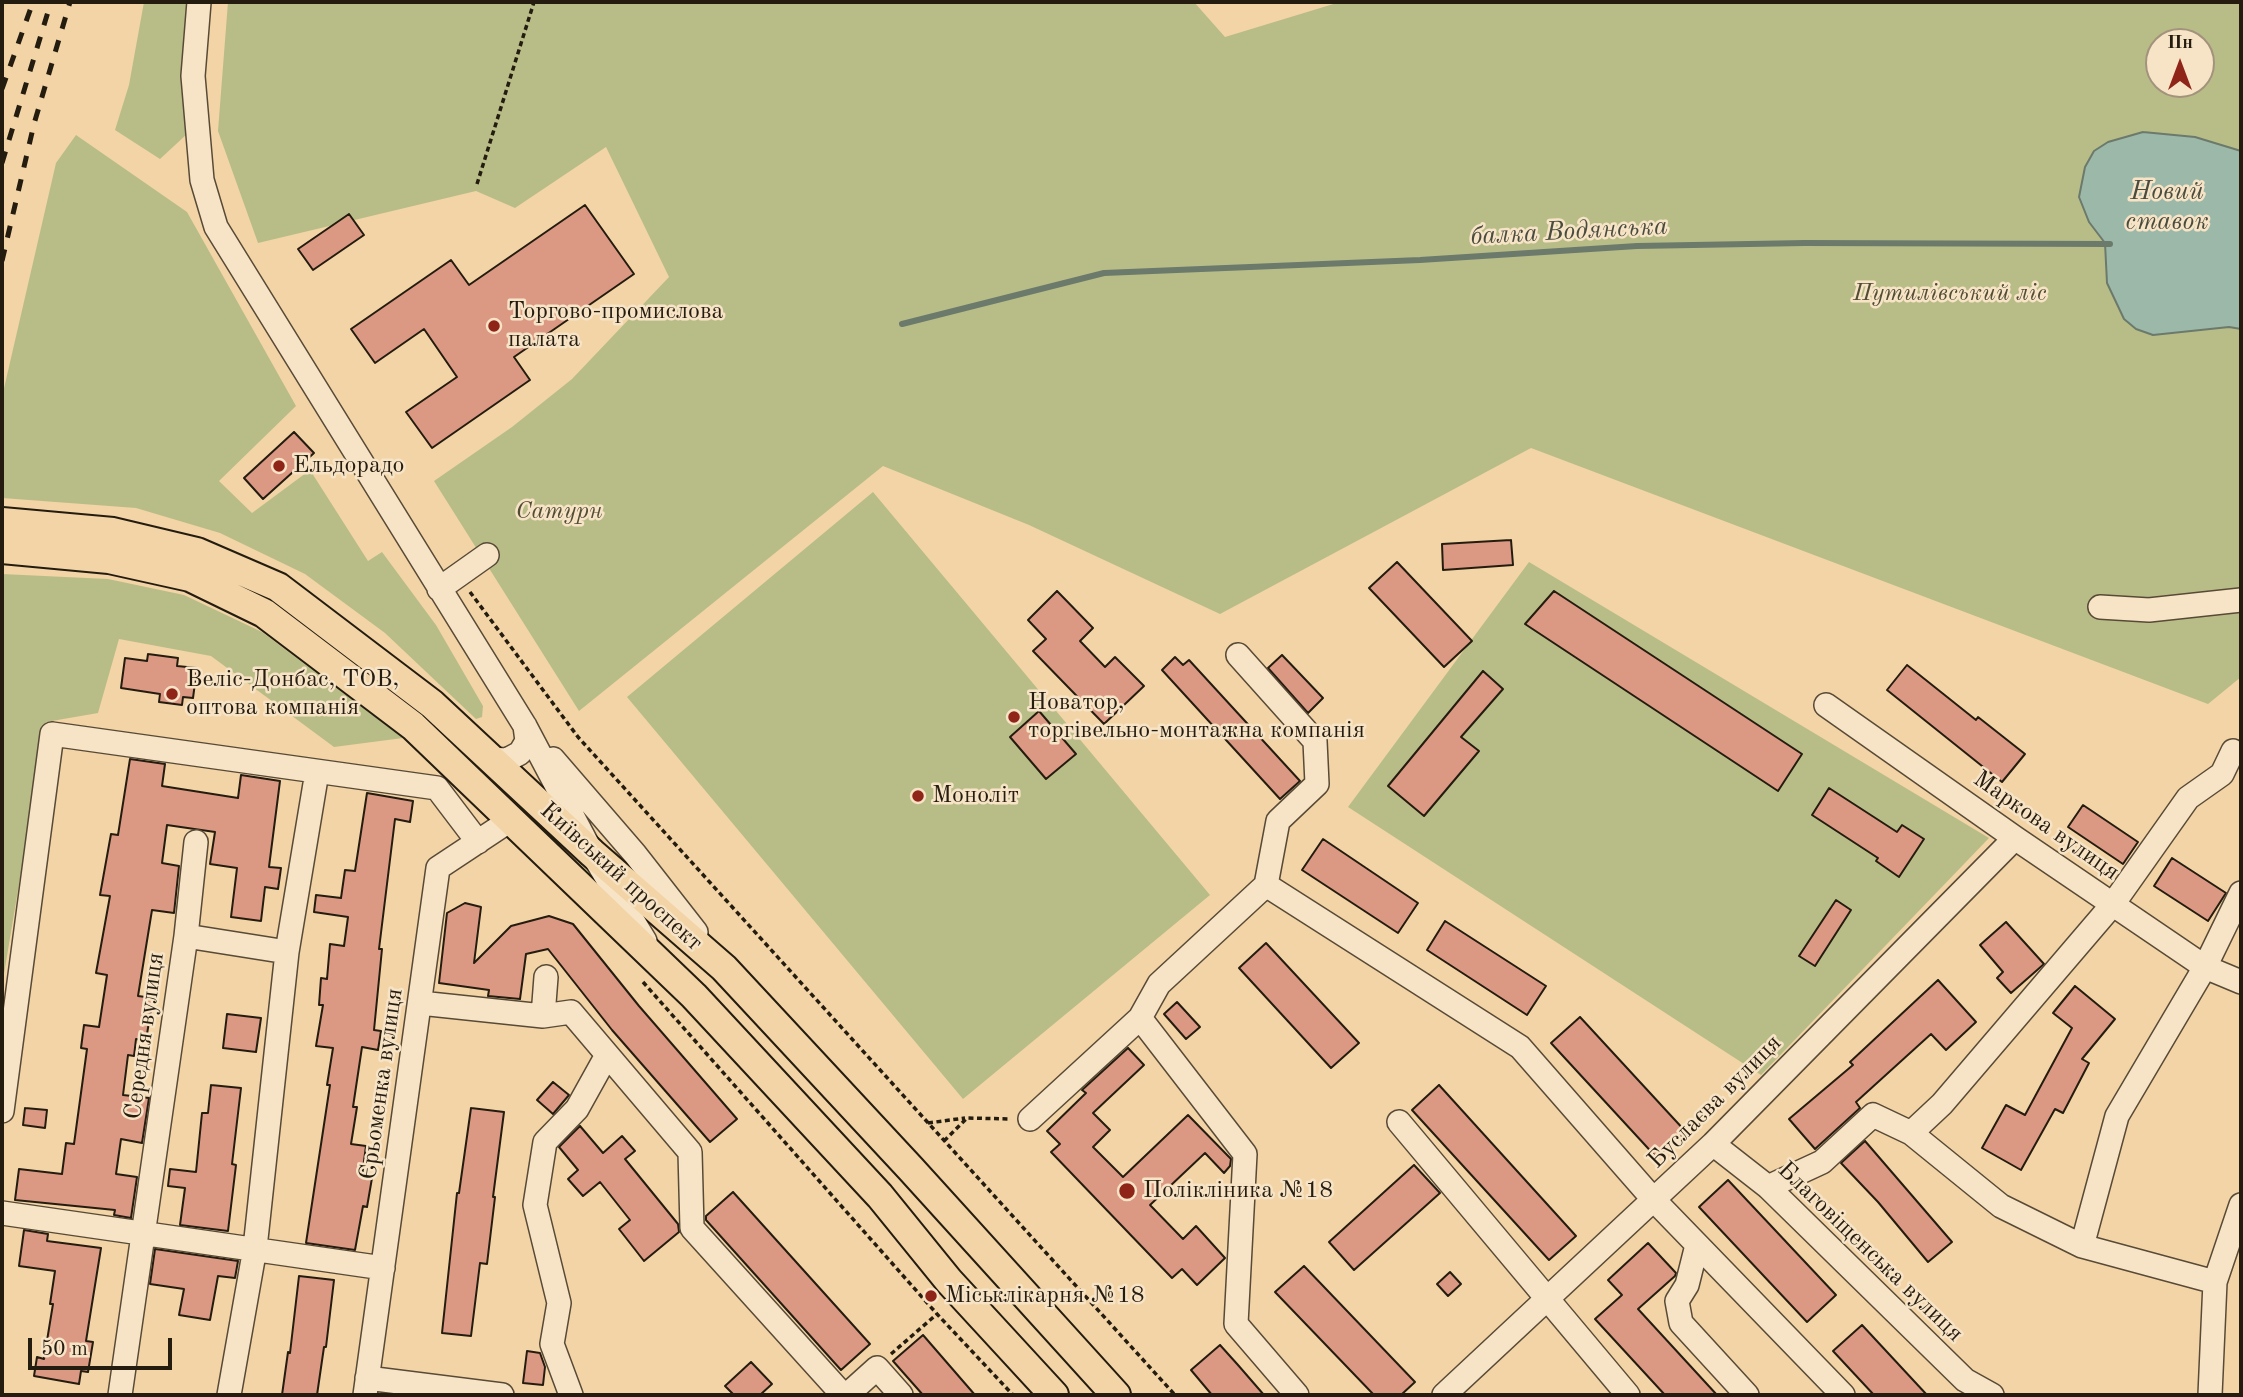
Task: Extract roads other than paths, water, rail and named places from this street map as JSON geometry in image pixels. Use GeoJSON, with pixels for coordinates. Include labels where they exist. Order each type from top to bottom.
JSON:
{"type":"FeatureCollection","features":[{"type":"Feature","properties":{"kind":"main road","name":"Київський проспект"},"geometry":{"type":"LineString","coordinates":[[11,536],[113,533],[197,552],[278,587],[432,704],[592,853],[724,968],[1116,1395]]}},
{"type":"Feature","properties":{"kind":"main road","name":"Київський проспект"},"geometry":{"type":"LineString","coordinates":[[11,536],[190,577],[264,613],[413,726],[694,996],[880,1196],[949,1281],[1054,1395]]}},
{"type":"Feature","properties":{"kind":"main road"},"geometry":{"type":"LineString","coordinates":[[694,996],[724,968]]}},
{"type":"Feature","properties":{"kind":"street"},"geometry":{"type":"LineString","coordinates":[[200,2],[193,76],[202,180],[216,227],[525,726],[592,853],[653,955]]}},
{"type":"Feature","properties":{"kind":"street"},"geometry":{"type":"LineString","coordinates":[[439,589],[487,555]]}},
{"type":"Feature","properties":{"kind":"street"},"geometry":{"type":"LineString","coordinates":[[2100,607],[2149,610],[2241,600]]}},
{"type":"Feature","properties":{"kind":"street"},"geometry":{"type":"LineString","coordinates":[[1030,1119],[1140,1018],[1159,984],[1266,885],[1278,821],[1317,784],[1315,741],[1238,655]]}},
{"type":"Feature","properties":{"kind":"street","name":"Маркова вулиця"},"geometry":{"type":"LineString","coordinates":[[1826,705],[2205,967],[2241,982]]}},
{"type":"Feature","properties":{"kind":"street"},"geometry":{"type":"LineString","coordinates":[[489,759],[507,760],[520,753],[527,741],[525,726]]}},
{"type":"Feature","properties":{"kind":"street"},"geometry":{"type":"LineString","coordinates":[[525,726],[635,854],[724,968]]}},
{"type":"Feature","properties":{"kind":"street"},"geometry":{"type":"LineString","coordinates":[[2,1111],[52,734],[437,788],[478,842]]}},
{"type":"Feature","properties":{"kind":"street"},"geometry":{"type":"LineString","coordinates":[[1911,1133],[1942,1104],[2113,904],[2188,798],[2222,774],[2233,751],[2241,772]]}},
{"type":"Feature","properties":{"kind":"street"},"geometry":{"type":"LineString","coordinates":[[229,1395],[255,1248],[287,952],[317,772]]}},
{"type":"Feature","properties":{"kind":"street","name":"Єрьоменка вулиця"},"geometry":{"type":"LineString","coordinates":[[366,1387],[439,868],[512,819]]}},
{"type":"Feature","properties":{"kind":"street","name":"Буслаєва вулиця"},"geometry":{"type":"LineString","coordinates":[[1444,1395],[1713,1144],[2015,838]]}},
{"type":"Feature","properties":{"kind":"street"},"geometry":{"type":"LineString","coordinates":[[186,936],[196,842]]}},
{"type":"Feature","properties":{"kind":"street"},"geometry":{"type":"LineString","coordinates":[[1266,885],[1520,1046],[1653,1199],[1843,1395]]}},
{"type":"Feature","properties":{"kind":"street"},"geometry":{"type":"LineString","coordinates":[[2082,1246],[2118,1116],[2205,967],[2241,893]]}},
{"type":"Feature","properties":{"kind":"street","name":"Середня вулиця"},"geometry":{"type":"LineString","coordinates":[[120,1395],[186,936],[287,952]]}},
{"type":"Feature","properties":{"kind":"street"},"geometry":{"type":"LineString","coordinates":[[543,1016],[546,977]]}},
{"type":"Feature","properties":{"kind":"street"},"geometry":{"type":"LineString","coordinates":[[420,1003],[543,1016],[571,1012],[690,1152],[692,1228],[845,1395],[877,1368],[901,1395]]}},
{"type":"Feature","properties":{"kind":"street"},"geometry":{"type":"LineString","coordinates":[[1140,1018],[1245,1154],[1236,1324],[1297,1395]]}},
{"type":"Feature","properties":{"kind":"street"},"geometry":{"type":"LineString","coordinates":[[571,1395],[552,1345],[559,1303],[535,1205],[545,1142],[577,1109],[607,1055]]}},
{"type":"Feature","properties":{"kind":"street"},"geometry":{"type":"LineString","coordinates":[[1768,1187],[1822,1162],[1873,1115],[1911,1133],[2001,1206],[2082,1246],[2216,1282]]}},
{"type":"Feature","properties":{"kind":"street"},"geometry":{"type":"LineString","coordinates":[[1399,1122],[1628,1395]]}},
{"type":"Feature","properties":{"kind":"street","name":"Благовіщенська вулиця"},"geometry":{"type":"LineString","coordinates":[[1713,1144],[1768,1187],[1965,1380],[1992,1395]]}},
{"type":"Feature","properties":{"kind":"street"},"geometry":{"type":"LineString","coordinates":[[2210,1395],[2216,1282],[2241,1205]]}},
{"type":"Feature","properties":{"kind":"street"},"geometry":{"type":"LineString","coordinates":[[2,1213],[383,1268]]}},
{"type":"Feature","properties":{"kind":"street"},"geometry":{"type":"LineString","coordinates":[[1697,1245],[1688,1286],[1677,1301],[1681,1323],[1747,1395]]}},
{"type":"Feature","properties":{"kind":"street"},"geometry":{"type":"LineString","coordinates":[[366,1387],[502,1395]]}},
{"type":"Feature","properties":{"kind":"water","name":"Новий ставок"},"geometry":{"type":"Polygon","coordinates":[[[2143,132],[2195,137],[2241,151],[2241,329],[2229,327],[2153,335],[2136,329],[2124,319],[2107,283],[2105,243],[2089,222],[2079,197],[2085,167],[2094,151],[2108,142],[2143,132]]]}},
{"type":"Feature","properties":{"kind":"waterway","name":"балка Водянська"},"geometry":{"type":"LineString","coordinates":[[902,324],[1104,273],[1420,260],[1637,246],[1805,243],[2110,244]]}},
{"type":"Feature","properties":{"kind":"railway"},"geometry":{"type":"LineString","coordinates":[[2,89],[33,2]]}},
{"type":"Feature","properties":{"kind":"railway"},"geometry":{"type":"LineString","coordinates":[[2,163],[51,2]]}},
{"type":"Feature","properties":{"kind":"railway"},"geometry":{"type":"LineString","coordinates":[[2,261],[34,124],[70,2]]}},
{"type":"Feature","properties":{"kind":"place","name":"Торгово-промислова палата"},"geometry":{"type":"Point","coordinates":[494,326]}},
{"type":"Feature","properties":{"kind":"place","name":"Ельдорадо"},"geometry":{"type":"Point","coordinates":[279,466]}},
{"type":"Feature","properties":{"kind":"place","name":"Веліс-Донбас, ТОВ, оптова компанія"},"geometry":{"type":"Point","coordinates":[172,694]}},
{"type":"Feature","properties":{"kind":"place","name":"Новатор, торгівельно-монтажна компанія"},"geometry":{"type":"Point","coordinates":[1014,717]}},
{"type":"Feature","properties":{"kind":"place","name":"Моноліт"},"geometry":{"type":"Point","coordinates":[918,796]}},
{"type":"Feature","properties":{"kind":"place","name":"Полікліника №18"},"geometry":{"type":"Point","coordinates":[1127,1191]}},
{"type":"Feature","properties":{"kind":"place","name":"Міськлікарня №18"},"geometry":{"type":"Point","coordinates":[931,1296]}},
{"type":"Feature","properties":{"kind":"park label","name":"Путилівський ліс"},"geometry":{"type":"Point","coordinates":[1950,294]}},
{"type":"Feature","properties":{"kind":"park label","name":"Сатурн"},"geometry":{"type":"Point","coordinates":[559,512]}}]}
